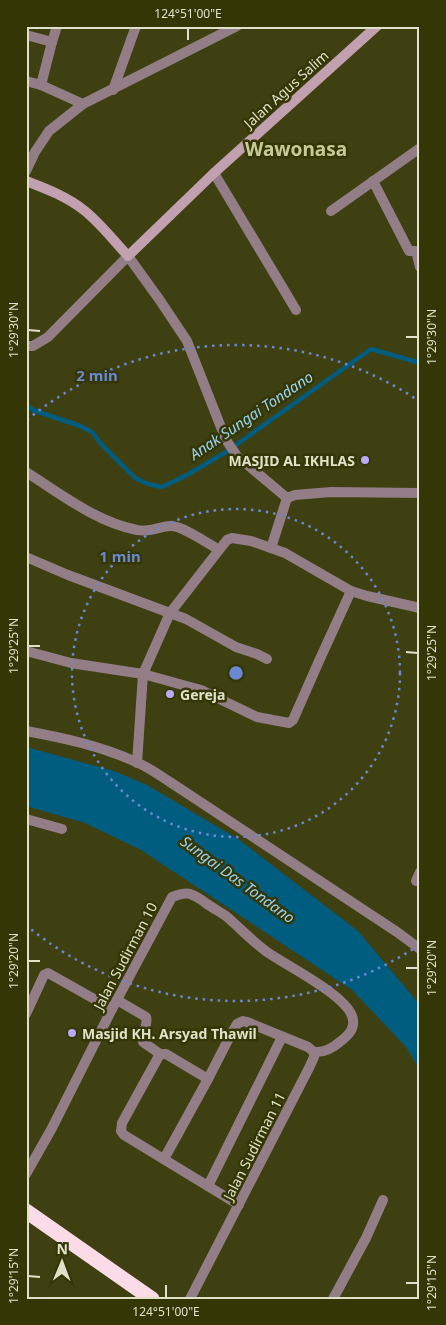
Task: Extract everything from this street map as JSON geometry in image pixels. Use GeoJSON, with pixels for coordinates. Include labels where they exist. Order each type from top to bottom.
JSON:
{"type":"FeatureCollection","features":[{"type":"Feature","properties":{"kind":"highway"},"geometry":{"type":"LineString","coordinates":[[26,1212],[152,1299]]}},
{"type":"Feature","properties":{"kind":"street"},"geometry":{"type":"LineString","coordinates":[[40,85],[58,26]]}},
{"type":"Feature","properties":{"kind":"street"},"geometry":{"type":"LineString","coordinates":[[113,90],[136,26]]}},
{"type":"Feature","properties":{"kind":"street"},"geometry":{"type":"LineString","coordinates":[[26,171],[35,152],[49,131],[83,104],[237,26]]}},
{"type":"Feature","properties":{"kind":"street","name":"Jalan Agus Salim"},"geometry":{"type":"LineString","coordinates":[[128,256],[214,174],[377,26]]}},
{"type":"Feature","properties":{"kind":"street"},"geometry":{"type":"LineString","coordinates":[[26,35],[52,42]]}},
{"type":"Feature","properties":{"kind":"street"},"geometry":{"type":"LineString","coordinates":[[26,81],[40,85],[83,104]]}},
{"type":"Feature","properties":{"kind":"street"},"geometry":{"type":"LineString","coordinates":[[331,211],[420,148]]}},
{"type":"Feature","properties":{"kind":"street"},"geometry":{"type":"LineString","coordinates":[[214,174],[296,310]]}},
{"type":"Feature","properties":{"kind":"street"},"geometry":{"type":"LineString","coordinates":[[26,180],[54,192],[85,210],[128,256],[187,342],[226,440],[237,456],[287,498]]}},
{"type":"Feature","properties":{"kind":"street"},"geometry":{"type":"LineString","coordinates":[[373,180],[409,251],[418,250],[420,267]]}},
{"type":"Feature","properties":{"kind":"street"},"geometry":{"type":"LineString","coordinates":[[26,346],[33,346],[48,337],[128,256]]}},
{"type":"Feature","properties":{"kind":"street"},"geometry":{"type":"LineString","coordinates":[[26,472],[86,510],[112,522],[139,531],[151,531],[178,526],[219,550]]}},
{"type":"Feature","properties":{"kind":"street"},"geometry":{"type":"LineString","coordinates":[[287,498],[296,495],[331,492],[420,493]]}},
{"type":"Feature","properties":{"kind":"street"},"geometry":{"type":"LineString","coordinates":[[272,548],[287,498]]}},
{"type":"Feature","properties":{"kind":"street"},"geometry":{"type":"LineString","coordinates":[[137,763],[143,674],[170,613],[227,540],[232,538],[251,540],[285,553],[351,591],[420,608]]}},
{"type":"Feature","properties":{"kind":"street"},"geometry":{"type":"LineString","coordinates":[[26,557],[68,575],[186,619],[236,647],[267,659]]}},
{"type":"Feature","properties":{"kind":"street"},"geometry":{"type":"LineString","coordinates":[[26,651],[71,663],[143,674],[201,690],[257,717],[289,723],[293,720],[351,591]]}},
{"type":"Feature","properties":{"kind":"street"},"geometry":{"type":"LineString","coordinates":[[26,731],[68,738],[137,763],[178,787],[420,949]]}},
{"type":"Feature","properties":{"kind":"street"},"geometry":{"type":"LineString","coordinates":[[26,819],[62,830]]}},
{"type":"Feature","properties":{"kind":"street","name":"Jalan Sudirman 10"},"geometry":{"type":"LineString","coordinates":[[26,1174],[52,1128],[172,897],[190,894],[227,917],[268,953],[330,992],[349,1010],[353,1018],[351,1033],[328,1050],[321,1053],[314,1052]]}},
{"type":"Feature","properties":{"kind":"street"},"geometry":{"type":"LineString","coordinates":[[26,1014],[44,975],[48,973],[112,1010]]}},
{"type":"Feature","properties":{"kind":"street"},"geometry":{"type":"LineString","coordinates":[[117,1000],[146,1017],[147,1024],[142,1035],[143,1042],[160,1054],[166,1054],[208,1079]]}},
{"type":"Feature","properties":{"kind":"street"},"geometry":{"type":"LineString","coordinates":[[164,1159],[237,1024],[243,1021],[247,1022],[308,1047],[314,1052]]}},
{"type":"Feature","properties":{"kind":"street"},"geometry":{"type":"LineString","coordinates":[[208,1186],[282,1037]]}},
{"type":"Feature","properties":{"kind":"street","name":"Jalan Sudirman 11"},"geometry":{"type":"LineString","coordinates":[[190,1299],[309,1068],[314,1052]]}},
{"type":"Feature","properties":{"kind":"street"},"geometry":{"type":"LineString","coordinates":[[160,1054],[122,1123],[120,1131],[239,1205]]}},
{"type":"Feature","properties":{"kind":"street"},"geometry":{"type":"LineString","coordinates":[[333,1299],[366,1238],[382,1200]]}},
{"type":"Feature","properties":{"kind":"water","name":"Sungai Das Tondano"},"geometry":{"type":"Polygon","coordinates":[[[26,747],[114,771],[147,785],[238,839],[358,931],[420,1005],[420,1070],[406,1047],[352,990],[141,850],[85,823],[26,806],[26,747]]]}},
{"type":"Feature","properties":{"kind":"waterway","name":"Anak Sungai Tondano"},"geometry":{"type":"LineString","coordinates":[[26,404],[33,410],[92,432],[102,445],[135,478],[148,484],[162,487],[226,452],[371,349],[420,363]]}},
{"type":"Feature","properties":{"kind":"place","name":"MASJID AL IKHLAS"},"geometry":{"type":"Point","coordinates":[365,460]}},
{"type":"Feature","properties":{"kind":"place","name":"Gereja"},"geometry":{"type":"Point","coordinates":[170,694]}},
{"type":"Feature","properties":{"kind":"place","name":"Masjid KH. Arsyad Thawil"},"geometry":{"type":"Point","coordinates":[72,1033]}},
{"type":"Feature","properties":{"kind":"district","name":"Wawonasa"},"geometry":{"type":"Point","coordinates":[296,149]}}]}
